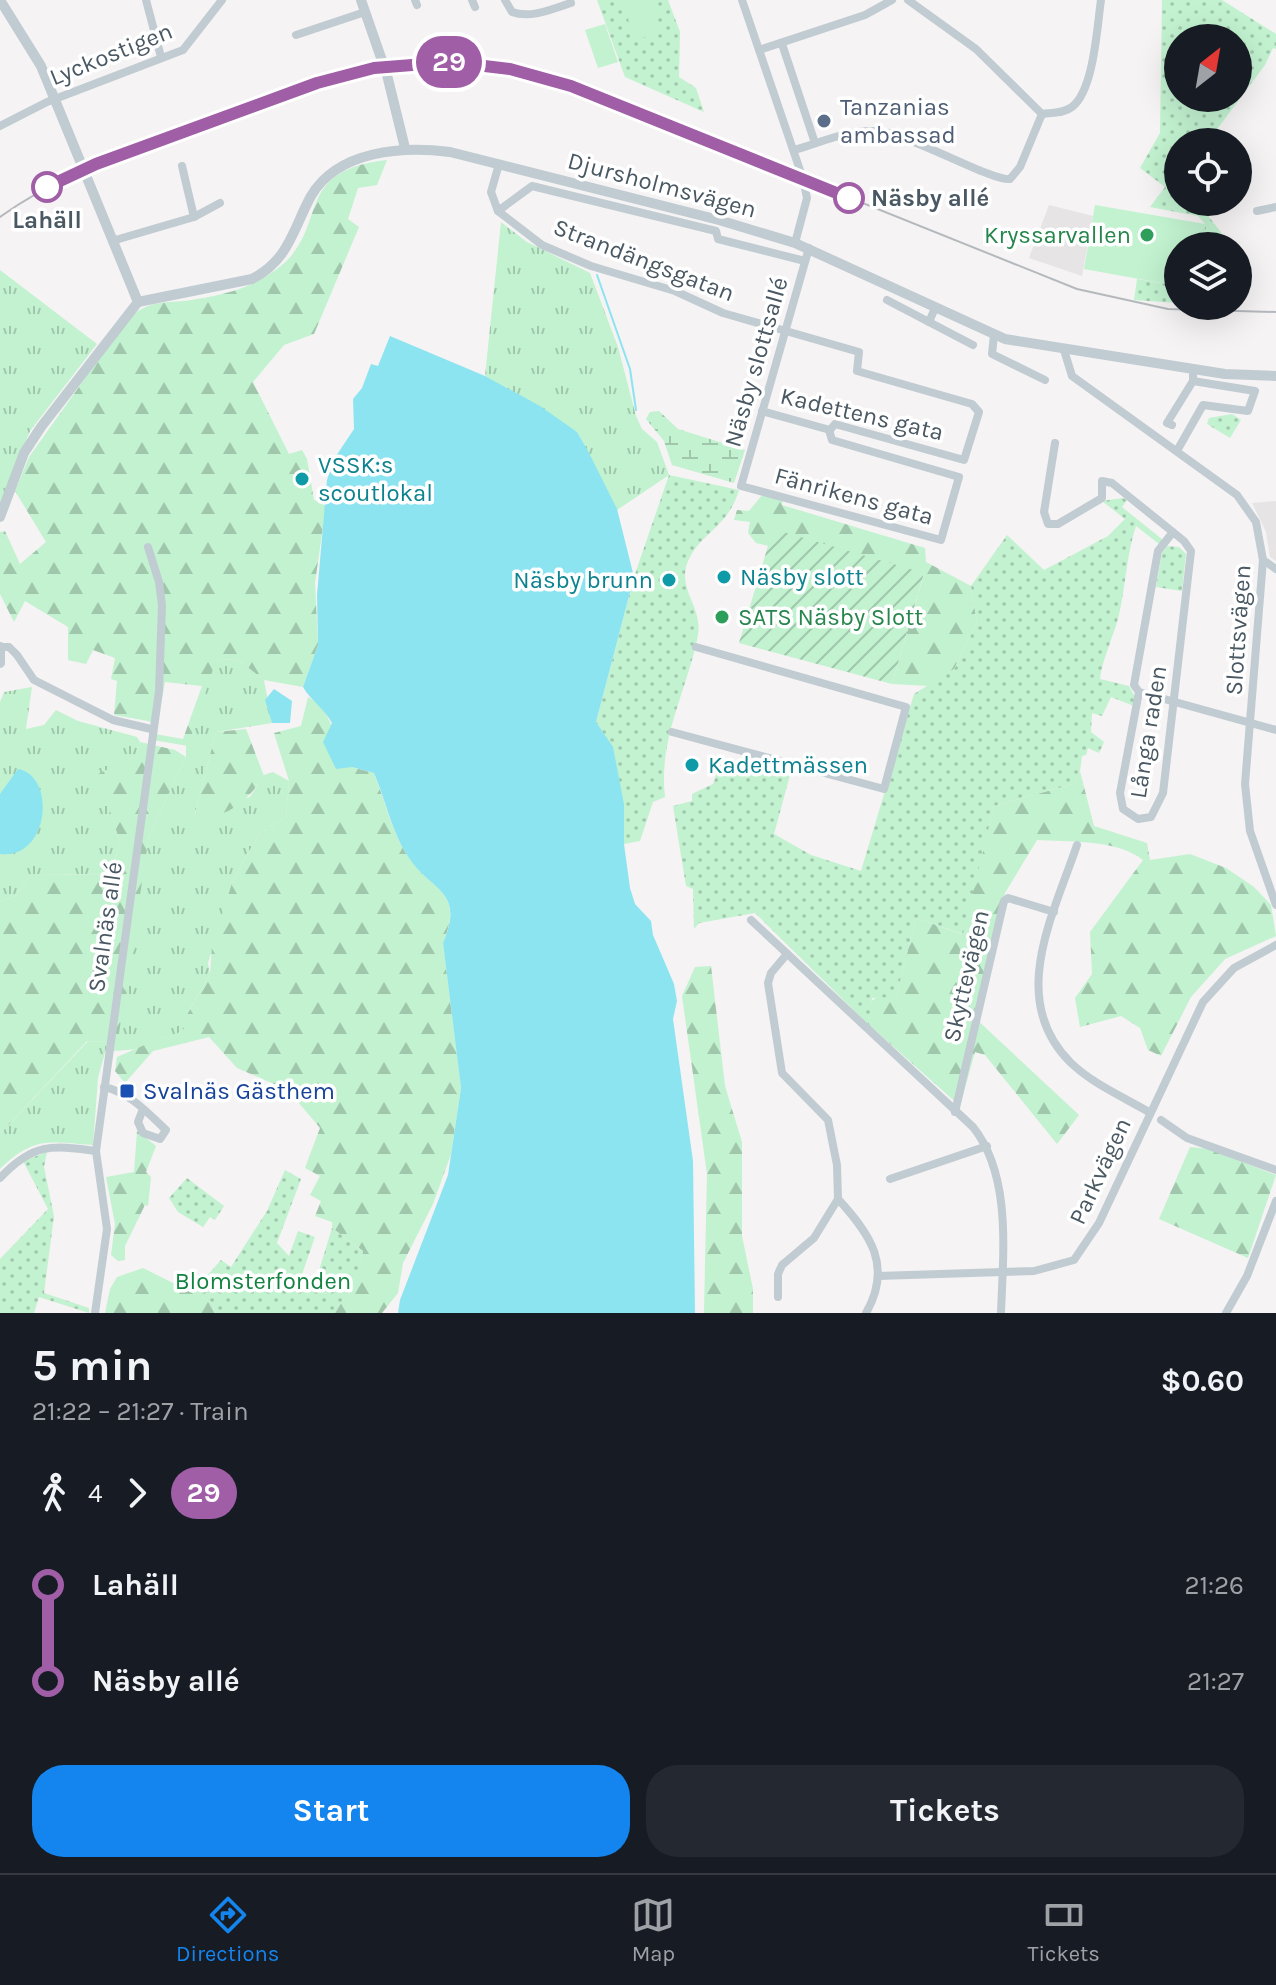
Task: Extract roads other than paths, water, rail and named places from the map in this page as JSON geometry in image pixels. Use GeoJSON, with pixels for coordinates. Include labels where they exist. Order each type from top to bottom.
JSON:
{"type":"FeatureCollection","features":[{"type":"Feature","properties":{"kind":"street"},"geometry":{"type":"LineString","coordinates":[[0,0],[23,32],[54,99],[138,302],[24,453],[0,517]]}},
{"type":"Feature","properties":{"kind":"street"},"geometry":{"type":"LineString","coordinates":[[146,0],[161,57]]}},
{"type":"Feature","properties":{"kind":"street","name":"Lyckostigen"},"geometry":{"type":"LineString","coordinates":[[0,126],[54,99],[183,50],[222,0]]}},
{"type":"Feature","properties":{"kind":"street"},"geometry":{"type":"LineString","coordinates":[[361,0],[405,148]]}},
{"type":"Feature","properties":{"kind":"street"},"geometry":{"type":"LineString","coordinates":[[505,0],[512,12],[519,14],[571,3]]}},
{"type":"Feature","properties":{"kind":"street"},"geometry":{"type":"LineString","coordinates":[[742,0],[807,196],[795,243]]}},
{"type":"Feature","properties":{"kind":"street"},"geometry":{"type":"LineString","coordinates":[[759,50],[865,15],[892,0]]}},
{"type":"Feature","properties":{"kind":"street"},"geometry":{"type":"LineString","coordinates":[[908,0],[976,49],[1042,114]]}},
{"type":"Feature","properties":{"kind":"street"},"geometry":{"type":"LineString","coordinates":[[1042,114],[1069,109],[1081,96],[1090,70],[1101,0]]}},
{"type":"Feature","properties":{"kind":"street"},"geometry":{"type":"LineString","coordinates":[[296,35],[365,12]]}},
{"type":"Feature","properties":{"kind":"street"},"geometry":{"type":"LineString","coordinates":[[782,44],[815,143]]}},
{"type":"Feature","properties":{"kind":"street"},"geometry":{"type":"LineString","coordinates":[[794,150],[866,131],[883,132],[942,151],[1003,180],[1015,175],[1042,114]]}},
{"type":"Feature","properties":{"kind":"street","name":"Djursholmsvägen"},"geometry":{"type":"LineString","coordinates":[[138,302],[252,279],[269,271],[290,246],[312,195],[328,174],[356,160],[405,148],[450,152],[744,226],[809,248],[994,335],[1064,350],[1225,374],[1276,376]]}},
{"type":"Feature","properties":{"kind":"street"},"geometry":{"type":"LineString","coordinates":[[499,164],[491,192],[498,211],[532,186],[716,231],[718,239],[805,261]]}},
{"type":"Feature","properties":{"kind":"street"},"geometry":{"type":"LineString","coordinates":[[182,166],[194,217]]}},
{"type":"Feature","properties":{"kind":"street"},"geometry":{"type":"LineString","coordinates":[[112,241],[194,217],[220,203]]}},
{"type":"Feature","properties":{"kind":"street"},"geometry":{"type":"LineString","coordinates":[[1257,211],[1276,207]]}},
{"type":"Feature","properties":{"kind":"street","name":"Strandängsgatan"},"geometry":{"type":"LineString","coordinates":[[498,211],[542,245],[566,257],[654,283],[723,313],[785,332]]}},
{"type":"Feature","properties":{"kind":"street","name":"Näsby slottsallé"},"geometry":{"type":"LineString","coordinates":[[741,486],[809,248]]}},
{"type":"Feature","properties":{"kind":"street"},"geometry":{"type":"LineString","coordinates":[[887,300],[973,345]]}},
{"type":"Feature","properties":{"kind":"street"},"geometry":{"type":"LineString","coordinates":[[929,322],[935,308]]}},
{"type":"Feature","properties":{"kind":"street","name":"Kadettens gata"},"geometry":{"type":"LineString","coordinates":[[762,411],[829,430],[835,424],[964,460],[979,412],[972,404],[857,371],[859,352],[785,332]]}},
{"type":"Feature","properties":{"kind":"street"},"geometry":{"type":"LineString","coordinates":[[994,335],[992,354],[1045,380]]}},
{"type":"Feature","properties":{"kind":"street","name":"Slottsvägen"},"geometry":{"type":"LineString","coordinates":[[1064,350],[1072,376],[1178,449],[1244,503],[1256,522],[1263,560],[1246,814],[1276,905]]}},
{"type":"Feature","properties":{"kind":"street"},"geometry":{"type":"LineString","coordinates":[[1172,425],[1167,423],[1193,378],[1255,391],[1248,411],[1203,405],[1178,449]]}},
{"type":"Feature","properties":{"kind":"street","name":"Fänrikens gata"},"geometry":{"type":"LineString","coordinates":[[741,486],[941,540],[959,477],[832,440],[829,430]]}},
{"type":"Feature","properties":{"kind":"street","name":"Långa raden"},"geometry":{"type":"LineString","coordinates":[[1055,443],[1044,512],[1048,524],[1058,524],[1102,498],[1102,481],[1112,483],[1173,532],[1189,546],[1192,558],[1163,793],[1151,817],[1138,819],[1123,809],[1120,793],[1139,692],[1134,685],[1158,551],[1173,532]]}},
{"type":"Feature","properties":{"kind":"street"},"geometry":{"type":"LineString","coordinates":[[959,477],[964,460]]}},
{"type":"Feature","properties":{"kind":"street","name":"Svalnäs allé"},"geometry":{"type":"LineString","coordinates":[[95,1313],[107,1229],[96,1151],[151,729],[159,691],[162,614],[159,582],[148,547]]}},
{"type":"Feature","properties":{"kind":"street"},"geometry":{"type":"LineString","coordinates":[[1263,560],[1276,569]]}},
{"type":"Feature","properties":{"kind":"street"},"geometry":{"type":"LineString","coordinates":[[0,663],[0,647],[9,647],[34,680],[113,720],[151,729]]}},
{"type":"Feature","properties":{"kind":"street"},"geometry":{"type":"LineString","coordinates":[[672,732],[884,789],[906,707],[696,647]]}},
{"type":"Feature","properties":{"kind":"street"},"geometry":{"type":"LineString","coordinates":[[1139,692],[1276,730]]}},
{"type":"Feature","properties":{"kind":"street"},"geometry":{"type":"LineString","coordinates":[[1077,845],[1037,971],[1037,997],[1047,1028],[1078,1068],[1149,1112]]}},
{"type":"Feature","properties":{"kind":"street","name":"Skyttevägen"},"geometry":{"type":"LineString","coordinates":[[955,1112],[1004,901],[1008,898],[1054,912]]}},
{"type":"Feature","properties":{"kind":"street"},"geometry":{"type":"LineString","coordinates":[[751,920],[955,1112],[987,1146],[1000,1188],[1001,1313]]}},
{"type":"Feature","properties":{"kind":"street","name":"Parkvägen"},"geometry":{"type":"LineString","coordinates":[[878,1276],[1050,1268],[1078,1256],[1103,1216],[1203,1002],[1234,968],[1276,945]]}},
{"type":"Feature","properties":{"kind":"street"},"geometry":{"type":"LineString","coordinates":[[778,1297],[778,1274],[782,1265],[814,1238],[838,1199],[836,1150],[828,1120],[810,1098],[788,1081],[779,1063],[768,983],[771,973],[787,954]]}},
{"type":"Feature","properties":{"kind":"street"},"geometry":{"type":"LineString","coordinates":[[104,1087],[118,1090],[143,1109]]}},
{"type":"Feature","properties":{"kind":"street"},"geometry":{"type":"LineString","coordinates":[[1161,1120],[1187,1138],[1276,1170]]}},
{"type":"Feature","properties":{"kind":"street"},"geometry":{"type":"LineString","coordinates":[[0,1178],[22,1156],[48,1146],[96,1151]]}},
{"type":"Feature","properties":{"kind":"street"},"geometry":{"type":"LineString","coordinates":[[890,1179],[987,1146]]}},
{"type":"Feature","properties":{"kind":"street"},"geometry":{"type":"LineString","coordinates":[[838,1199],[871,1240],[878,1276],[876,1293],[866,1313]]}},
{"type":"Feature","properties":{"kind":"street"},"geometry":{"type":"LineString","coordinates":[[1226,1313],[1247,1276],[1276,1201]]}},
{"type":"Feature","properties":{"kind":"water"},"geometry":{"type":"Polygon","coordinates":[[[390,336],[485,376],[540,406],[577,432],[617,509],[634,577],[596,722],[613,747],[624,804],[624,844],[630,888],[635,904],[651,921],[653,935],[674,984],[677,1001],[673,1019],[693,1161],[695,1313],[398,1313],[400,1300],[448,1175],[461,1088],[443,943],[450,912],[448,901],[416,867],[402,846],[374,773],[352,767],[336,769],[323,742],[332,723],[303,687],[318,645],[317,595],[327,480],[332,462],[354,429],[353,399],[362,388],[371,364],[378,366],[390,336]]]}},
{"type":"Feature","properties":{"kind":"water"},"geometry":{"type":"Polygon","coordinates":[[[274,689],[292,701],[290,723],[272,723],[265,700],[274,689]]]}},
{"type":"Feature","properties":{"kind":"water"},"geometry":{"type":"Polygon","coordinates":[[[18,769],[30,775],[39,786],[42,816],[38,832],[29,844],[16,852],[0,854],[0,794],[18,769]]]}},
{"type":"Feature","properties":{"kind":"waterway"},"geometry":{"type":"LineString","coordinates":[[597,275],[630,369],[636,410]]}},
{"type":"Feature","properties":{"kind":"railway"},"geometry":{"type":"LineString","coordinates":[[0,217],[43,190],[88,168],[281,96],[372,71],[418,65],[466,65],[516,71],[571,86],[1077,289],[1168,309],[1276,312]]}},
{"type":"Feature","properties":{"kind":"train","name":"29"},"geometry":{"type":"LineString","coordinates":[[47,187],[96,164],[317,83],[374,68],[451,62],[510,69],[571,86],[849,198]]}},
{"type":"Feature","properties":{"kind":"place","name":"Tanzanias ambassad"},"geometry":{"type":"Point","coordinates":[824,121]}},
{"type":"Feature","properties":{"kind":"place","name":"Lahäll"},"geometry":{"type":"Point","coordinates":[47,187]}},
{"type":"Feature","properties":{"kind":"place","name":"Näsby allé"},"geometry":{"type":"Point","coordinates":[849,198]}},
{"type":"Feature","properties":{"kind":"place","name":"Kryssarvallen"},"geometry":{"type":"Point","coordinates":[1147,235]}},
{"type":"Feature","properties":{"kind":"place","name":"VSSK:s scoutlokal"},"geometry":{"type":"Point","coordinates":[302,479]}},
{"type":"Feature","properties":{"kind":"place","name":"Näsby slott"},"geometry":{"type":"Point","coordinates":[724,577]}},
{"type":"Feature","properties":{"kind":"place","name":"Näsby brunn"},"geometry":{"type":"Point","coordinates":[669,580]}},
{"type":"Feature","properties":{"kind":"place","name":"SATS Näsby Slott"},"geometry":{"type":"Point","coordinates":[722,617]}},
{"type":"Feature","properties":{"kind":"place","name":"Kadettmässen"},"geometry":{"type":"Point","coordinates":[692,765]}},
{"type":"Feature","properties":{"kind":"place","name":"Svalnäs Gästhem"},"geometry":{"type":"Point","coordinates":[127,1091]}},
{"type":"Feature","properties":{"kind":"park label","name":"Blomsterfonden"},"geometry":{"type":"Point","coordinates":[263,1281]}}]}
